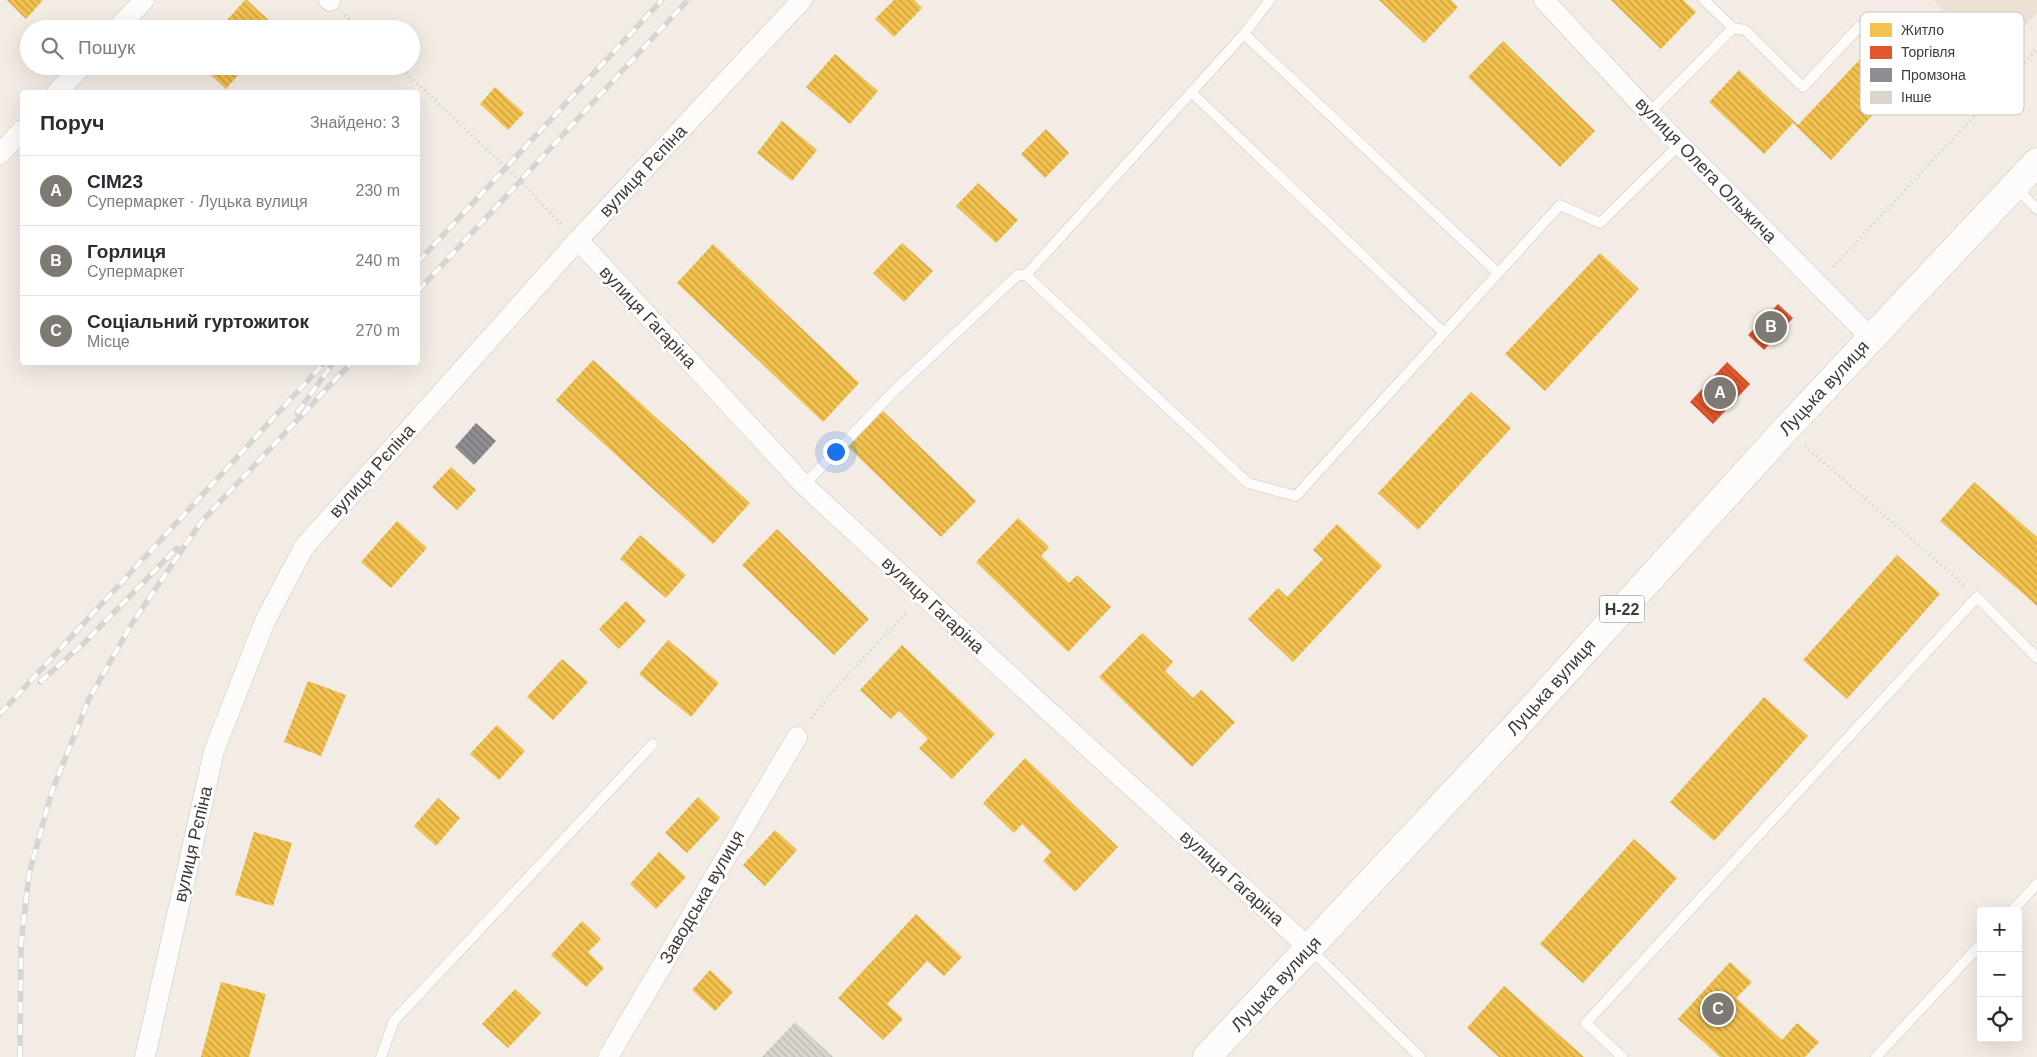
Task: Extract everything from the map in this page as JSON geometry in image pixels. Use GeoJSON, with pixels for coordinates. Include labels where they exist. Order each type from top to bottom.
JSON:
{"type":"FeatureCollection","features":[{"type":"Feature","properties":{"kind":"main road","name":"Луцька вулиця"},"geometry":{"type":"LineString","coordinates":[[1207,1057],[1519,724],[1786,429],[2037,162]]}},
{"type":"Feature","properties":{"kind":"street"},"geometry":{"type":"LineString","coordinates":[[125,20],[144,0]]}},
{"type":"Feature","properties":{"kind":"street","name":"вулиця Рєпіна"},"geometry":{"type":"LineString","coordinates":[[145,1057],[214,751],[269,612],[304,547],[578,240],[802,0]]}},
{"type":"Feature","properties":{"kind":"street","name":"вулиця Олега Ольжича"},"geometry":{"type":"LineString","coordinates":[[1544,0],[1649,113],[1871,338]]}},
{"type":"Feature","properties":{"kind":"street"},"geometry":{"type":"LineString","coordinates":[[59,90],[73,75]]}},
{"type":"Feature","properties":{"kind":"street"},"geometry":{"type":"LineString","coordinates":[[0,154],[20,132]]}},
{"type":"Feature","properties":{"kind":"street","name":"вулиця Гагаріна"},"geometry":{"type":"LineString","coordinates":[[578,240],[804,485],[1039,703],[1309,948]]}},
{"type":"Feature","properties":{"kind":"street","name":"Заводська вулиця"},"geometry":{"type":"LineString","coordinates":[[608,1057],[797,736]]}},
{"type":"Feature","properties":{"kind":"lane"},"geometry":{"type":"LineString","coordinates":[[1026,276],[1244,34],[1270,0]]}},
{"type":"Feature","properties":{"kind":"lane"},"geometry":{"type":"LineString","coordinates":[[1704,0],[1733,28],[1745,30],[1803,87],[1859,27]]}},
{"type":"Feature","properties":{"kind":"lane"},"geometry":{"type":"LineString","coordinates":[[1649,113],[1733,28]]}},
{"type":"Feature","properties":{"kind":"lane"},"geometry":{"type":"LineString","coordinates":[[1244,34],[1498,273]]}},
{"type":"Feature","properties":{"kind":"lane"},"geometry":{"type":"LineString","coordinates":[[1191,92],[1444,333]]}},
{"type":"Feature","properties":{"kind":"lane"},"geometry":{"type":"LineString","coordinates":[[804,485],[893,392],[1018,275],[1026,276],[1248,483],[1296,496],[1560,205],[1600,223],[1680,144]]}},
{"type":"Feature","properties":{"kind":"lane"},"geometry":{"type":"LineString","coordinates":[[2015,186],[2037,209]]}},
{"type":"Feature","properties":{"kind":"lane"},"geometry":{"type":"LineString","coordinates":[[1622,1057],[1586,1023],[1977,598],[2037,658]]}},
{"type":"Feature","properties":{"kind":"lane"},"geometry":{"type":"LineString","coordinates":[[381,1057],[394,1021],[654,744]]}},
{"type":"Feature","properties":{"kind":"lane"},"geometry":{"type":"LineString","coordinates":[[2016,907],[2037,884]]}},
{"type":"Feature","properties":{"kind":"lane"},"geometry":{"type":"LineString","coordinates":[[1309,948],[1420,1057]]}},
{"type":"Feature","properties":{"kind":"lane"},"geometry":{"type":"LineString","coordinates":[[1876,1057],[1977,948]]}},
{"type":"Feature","properties":{"kind":"path"},"geometry":{"type":"LineString","coordinates":[[2024,63],[2037,49]]}},
{"type":"Feature","properties":{"kind":"path"},"geometry":{"type":"LineString","coordinates":[[408,75],[520,181],[578,240]]}},
{"type":"Feature","properties":{"kind":"path"},"geometry":{"type":"LineString","coordinates":[[1817,284],[1975,115]]}},
{"type":"Feature","properties":{"kind":"path"},"geometry":{"type":"LineString","coordinates":[[1786,429],[1977,598]]}},
{"type":"Feature","properties":{"kind":"path"},"geometry":{"type":"LineString","coordinates":[[797,736],[838,685],[923,595]]}},
{"type":"Feature","properties":{"kind":"shaded area"},"geometry":{"type":"Polygon","coordinates":[[[1933,0],[2037,0],[2037,13],[2024,27],[2024,12],[1946,12],[1933,0]]]}},
{"type":"Feature","properties":{"kind":"building: Житло"},"geometry":{"type":"Polygon","coordinates":[[[7,0],[43,0],[26,19],[7,0]]]}},
{"type":"Feature","properties":{"kind":"building: Житло"},"geometry":{"type":"Polygon","coordinates":[[[247,0],[268,20],[227,20],[247,0]]]}},
{"type":"Feature","properties":{"kind":"building: Житло"},"geometry":{"type":"Polygon","coordinates":[[[894,0],[914,0],[922,8],[894,37],[875,19],[894,0]]]}},
{"type":"Feature","properties":{"kind":"building: Житло"},"geometry":{"type":"Polygon","coordinates":[[[1379,0],[1451,0],[1458,7],[1424,43],[1379,0]]]}},
{"type":"Feature","properties":{"kind":"building: Житло"},"geometry":{"type":"Polygon","coordinates":[[[1611,0],[1683,0],[1696,12],[1661,49],[1611,0]]]}},
{"type":"Feature","properties":{"kind":"building: Житло"},"geometry":{"type":"Polygon","coordinates":[[[1503,41],[1595,131],[1560,167],[1468,77],[1503,41]]]}},
{"type":"Feature","properties":{"kind":"building: Житло"},"geometry":{"type":"Polygon","coordinates":[[[835,54],[878,91],[850,124],[806,87],[835,54]]]}},
{"type":"Feature","properties":{"kind":"building: Житло"},"geometry":{"type":"Polygon","coordinates":[[[1860,59],[1860,115],[1873,115],[1831,160],[1793,123],[1764,154],[1709,102],[1739,70],[1798,125],[1860,59]]]}},
{"type":"Feature","properties":{"kind":"building: Житло"},"geometry":{"type":"Polygon","coordinates":[[[211,75],[238,75],[226,89],[211,75]]]}},
{"type":"Feature","properties":{"kind":"building: Житло"},"geometry":{"type":"Polygon","coordinates":[[[495,87],[524,113],[508,130],[480,104],[495,87]]]}},
{"type":"Feature","properties":{"kind":"building: Житло"},"geometry":{"type":"Polygon","coordinates":[[[782,121],[817,150],[792,181],[757,153],[782,121]]]}},
{"type":"Feature","properties":{"kind":"building: Житло"},"geometry":{"type":"Polygon","coordinates":[[[1046,129],[1069,153],[1045,178],[1021,154],[1046,129]]]}},
{"type":"Feature","properties":{"kind":"building: Житло"},"geometry":{"type":"Polygon","coordinates":[[[978,183],[1018,220],[996,243],[956,206],[978,183]]]}},
{"type":"Feature","properties":{"kind":"building: Житло"},"geometry":{"type":"Polygon","coordinates":[[[902,243],[933,271],[904,302],[873,273],[902,243]]]}},
{"type":"Feature","properties":{"kind":"building: Житло"},"geometry":{"type":"Polygon","coordinates":[[[713,244],[859,383],[823,422],[677,283],[713,244]]]}},
{"type":"Feature","properties":{"kind":"building: Житло"},"geometry":{"type":"Polygon","coordinates":[[[1600,253],[1639,289],[1545,391],[1505,354],[1600,253]]]}},
{"type":"Feature","properties":{"kind":"building: Житло"},"geometry":{"type":"Polygon","coordinates":[[[593,360],[750,503],[713,544],[556,400],[593,360]]]}},
{"type":"Feature","properties":{"kind":"building: Житло"},"geometry":{"type":"Polygon","coordinates":[[[1471,392],[1511,428],[1418,530],[1378,493],[1471,392]]]}},
{"type":"Feature","properties":{"kind":"building: Житло"},"geometry":{"type":"Polygon","coordinates":[[[883,411],[976,501],[941,537],[848,447],[883,411]]]}},
{"type":"Feature","properties":{"kind":"building: Житло"},"geometry":{"type":"Polygon","coordinates":[[[451,467],[476,490],[457,510],[432,487],[451,467]]]}},
{"type":"Feature","properties":{"kind":"building: Житло"},"geometry":{"type":"Polygon","coordinates":[[[1974,482],[2037,537],[2037,606],[1940,521],[1974,482]]]}},
{"type":"Feature","properties":{"kind":"building: Житло"},"geometry":{"type":"Polygon","coordinates":[[[1018,518],[1049,547],[1041,556],[1069,583],[1077,575],[1111,607],[1068,652],[976,562],[1018,518]]]}},
{"type":"Feature","properties":{"kind":"building: Житло"},"geometry":{"type":"Polygon","coordinates":[[[397,521],[427,548],[391,588],[361,562],[397,521]]]}},
{"type":"Feature","properties":{"kind":"building: Житло"},"geometry":{"type":"Polygon","coordinates":[[[1337,524],[1382,566],[1293,662],[1248,619],[1278,588],[1287,597],[1323,559],[1313,550],[1337,524]]]}},
{"type":"Feature","properties":{"kind":"building: Житло"},"geometry":{"type":"Polygon","coordinates":[[[777,529],[869,619],[834,655],[742,565],[777,529]]]}},
{"type":"Feature","properties":{"kind":"building: Житло"},"geometry":{"type":"Polygon","coordinates":[[[640,535],[686,575],[666,598],[620,559],[640,535]]]}},
{"type":"Feature","properties":{"kind":"building: Житло"},"geometry":{"type":"Polygon","coordinates":[[[1897,555],[1940,594],[1847,699],[1803,660],[1897,555]]]}},
{"type":"Feature","properties":{"kind":"building: Житло"},"geometry":{"type":"Polygon","coordinates":[[[626,601],[646,621],[619,649],[599,629],[626,601]]]}},
{"type":"Feature","properties":{"kind":"building: Житло"},"geometry":{"type":"Polygon","coordinates":[[[1142,633],[1173,662],[1165,671],[1193,698],[1201,690],[1235,722],[1192,767],[1099,677],[1142,633]]]}},
{"type":"Feature","properties":{"kind":"building: Житло"},"geometry":{"type":"Polygon","coordinates":[[[668,640],[719,683],[691,717],[639,674],[668,640]]]}},
{"type":"Feature","properties":{"kind":"building: Житло"},"geometry":{"type":"Polygon","coordinates":[[[902,645],[995,734],[952,779],[919,748],[928,739],[899,711],[891,719],[860,690],[902,645]]]}},
{"type":"Feature","properties":{"kind":"building: Житло"},"geometry":{"type":"Polygon","coordinates":[[[562,659],[588,682],[553,720],[527,697],[562,659]]]}},
{"type":"Feature","properties":{"kind":"building: Житло"},"geometry":{"type":"Polygon","coordinates":[[[308,681],[346,695],[321,756],[284,742],[308,681]]]}},
{"type":"Feature","properties":{"kind":"building: Житло"},"geometry":{"type":"Polygon","coordinates":[[[1764,697],[1808,736],[1714,841],[1670,802],[1764,697]]]}},
{"type":"Feature","properties":{"kind":"building: Житло"},"geometry":{"type":"Polygon","coordinates":[[[497,725],[525,751],[499,780],[470,754],[497,725]]]}},
{"type":"Feature","properties":{"kind":"building: Житло"},"geometry":{"type":"Polygon","coordinates":[[[1025,758],[1118,847],[1075,892],[1043,861],[1051,852],[1022,824],[1014,833],[983,803],[1025,758]]]}},
{"type":"Feature","properties":{"kind":"building: Житло"},"geometry":{"type":"Polygon","coordinates":[[[698,797],[720,818],[687,853],[665,833],[698,797]]]}},
{"type":"Feature","properties":{"kind":"building: Житло"},"geometry":{"type":"Polygon","coordinates":[[[438,798],[460,818],[436,846],[414,826],[438,798]]]}},
{"type":"Feature","properties":{"kind":"building: Житло"},"geometry":{"type":"Polygon","coordinates":[[[775,830],[797,850],[765,886],[743,865],[775,830]]]}},
{"type":"Feature","properties":{"kind":"building: Житло"},"geometry":{"type":"Polygon","coordinates":[[[254,832],[292,843],[273,906],[235,895],[254,832]]]}},
{"type":"Feature","properties":{"kind":"building: Житло"},"geometry":{"type":"Polygon","coordinates":[[[1634,839],[1677,878],[1583,983],[1540,944],[1634,839]]]}},
{"type":"Feature","properties":{"kind":"building: Житло"},"geometry":{"type":"Polygon","coordinates":[[[659,852],[686,877],[656,909],[630,884],[659,852]]]}},
{"type":"Feature","properties":{"kind":"building: Житло"},"geometry":{"type":"Polygon","coordinates":[[[916,914],[962,957],[944,976],[927,961],[887,1004],[903,1019],[883,1040],[838,998],[916,914]]]}},
{"type":"Feature","properties":{"kind":"building: Житло"},"geometry":{"type":"Polygon","coordinates":[[[582,921],[601,939],[588,952],[604,968],[586,987],[551,955],[582,921]]]}},
{"type":"Feature","properties":{"kind":"building: Житло"},"geometry":{"type":"Polygon","coordinates":[[[1730,962],[1752,982],[1736,998],[1782,1040],[1797,1023],[1819,1042],[1805,1057],[1720,1057],[1678,1019],[1730,962]]]}},
{"type":"Feature","properties":{"kind":"building: Житло"},"geometry":{"type":"Polygon","coordinates":[[[710,970],[733,992],[715,1011],[692,990],[710,970]]]}},
{"type":"Feature","properties":{"kind":"building: Житло"},"geometry":{"type":"Polygon","coordinates":[[[221,982],[266,994],[249,1057],[201,1057],[221,982]]]}},
{"type":"Feature","properties":{"kind":"building: Житло"},"geometry":{"type":"Polygon","coordinates":[[[1504,986],[1584,1057],[1499,1057],[1467,1028],[1504,986]]]}},
{"type":"Feature","properties":{"kind":"building: Житло"},"geometry":{"type":"Polygon","coordinates":[[[515,989],[541,1013],[508,1048],[482,1024],[515,989]]]}},
{"type":"Feature","properties":{"kind":"building: Торгівля"},"geometry":{"type":"Polygon","coordinates":[[[1778,304],[1793,318],[1764,350],[1748,335],[1778,304]]]}},
{"type":"Feature","properties":{"kind":"building: Торгівля"},"geometry":{"type":"Polygon","coordinates":[[[1727,362],[1750,384],[1713,424],[1690,402],[1727,362]]]}},
{"type":"Feature","properties":{"kind":"building: Промзона"},"geometry":{"type":"Polygon","coordinates":[[[476,423],[496,441],[474,465],[455,447],[476,423]]]}},
{"type":"Feature","properties":{"kind":"building: Інше"},"geometry":{"type":"Polygon","coordinates":[[[795,1022],[833,1057],[762,1057],[795,1022]]]}},
{"type":"Feature","properties":{"kind":"railway"},"geometry":{"type":"LineString","coordinates":[[420,260],[662,0]]}},
{"type":"Feature","properties":{"kind":"railway"},"geometry":{"type":"LineString","coordinates":[[420,289],[688,0]]}},
{"type":"Feature","properties":{"kind":"railway"},"geometry":{"type":"LineString","coordinates":[[0,714],[322,365]]}},
{"type":"Feature","properties":{"kind":"railway"},"geometry":{"type":"LineString","coordinates":[[297,413],[332,365]]}},
{"type":"Feature","properties":{"kind":"railway"},"geometry":{"type":"LineString","coordinates":[[20,1057],[21,944],[29,874],[52,791],[89,699],[131,625],[201,522],[349,365]]}},
{"type":"Feature","properties":{"kind":"railway"},"geometry":{"type":"LineString","coordinates":[[40,682],[83,644],[177,548]]}},
{"type":"Feature","properties":{"kind":"place","name":"Горлиця"},"geometry":{"type":"Point","coordinates":[1771,327]}},
{"type":"Feature","properties":{"kind":"place","name":"СІМ23"},"geometry":{"type":"Point","coordinates":[1720,393]}},
{"type":"Feature","properties":{"kind":"place","name":"Соціальний гуртожиток"},"geometry":{"type":"Point","coordinates":[1718,1009]}}]}
